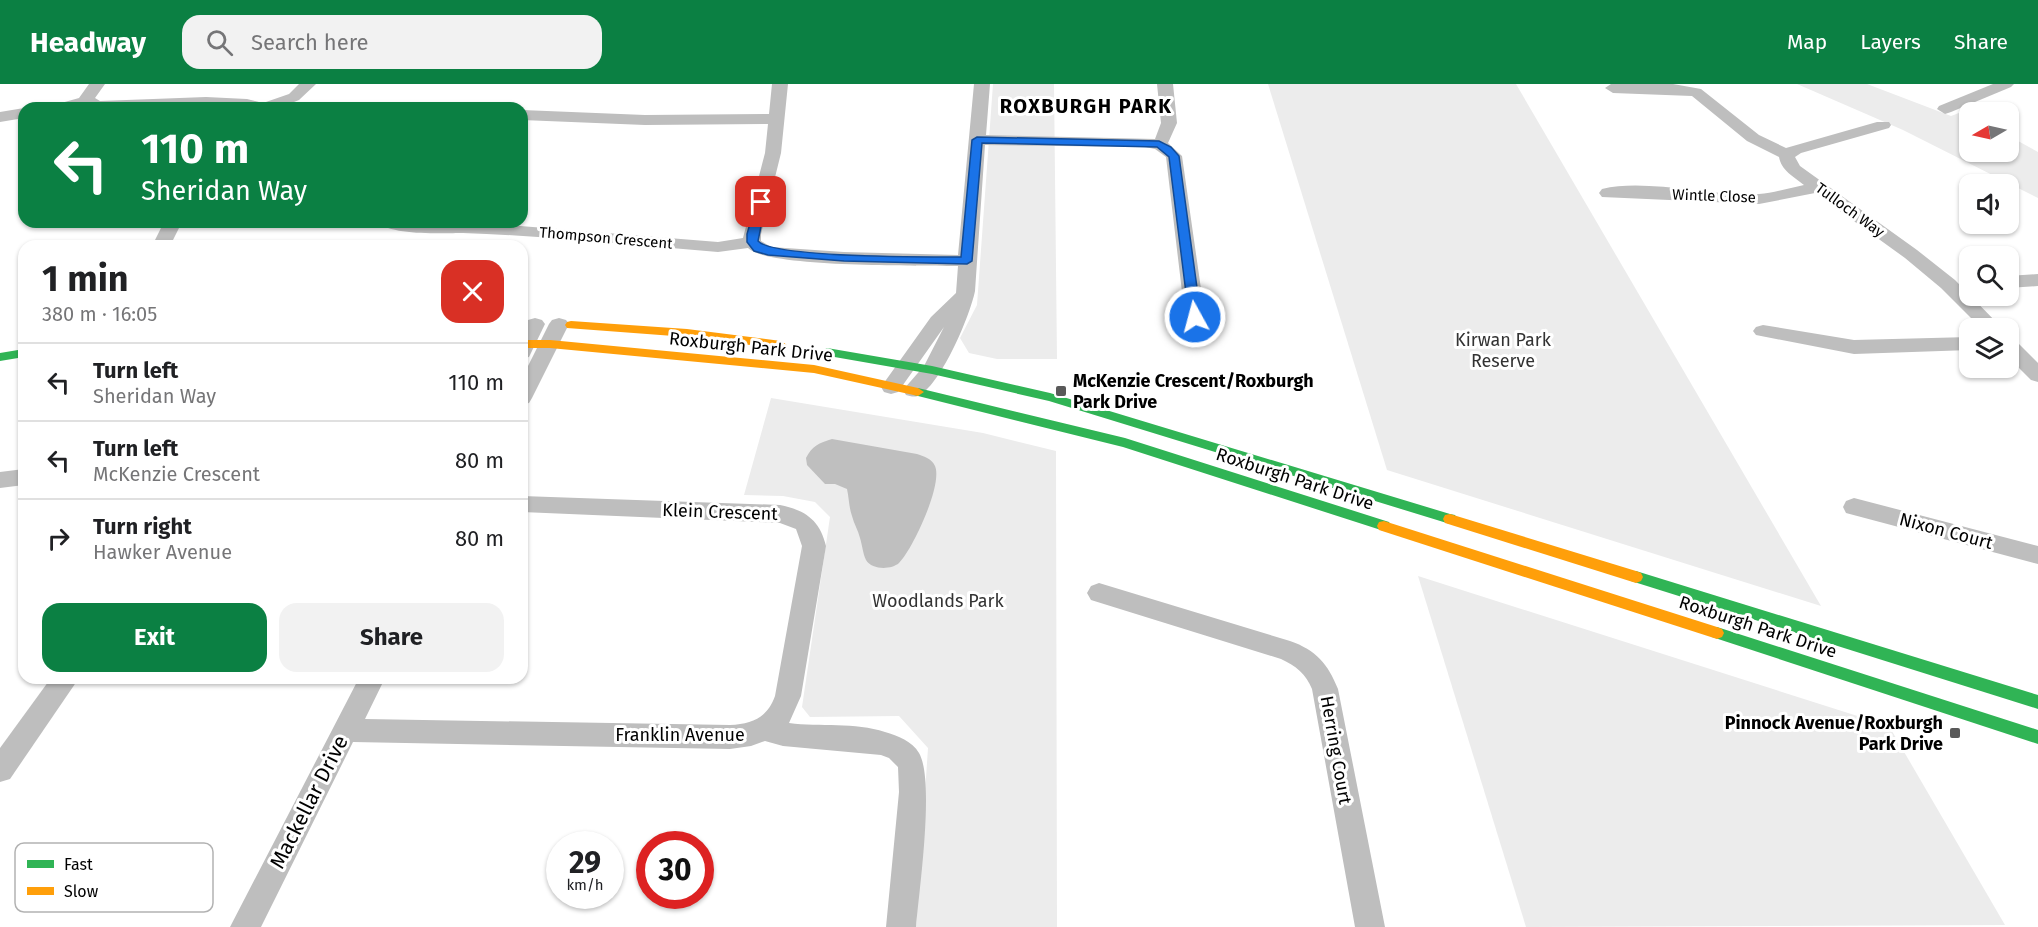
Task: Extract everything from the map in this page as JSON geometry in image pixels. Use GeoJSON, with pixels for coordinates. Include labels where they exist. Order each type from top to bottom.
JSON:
{"type":"FeatureCollection","features":[{"type":"Feature","properties":{"kind":"street"},"geometry":{"type":"LineString","coordinates":[[83,102],[87,101],[88,95],[97,84]]}},
{"type":"Feature","properties":{"kind":"street"},"geometry":{"type":"LineString","coordinates":[[280,102],[294,97],[308,84]]}},
{"type":"Feature","properties":{"kind":"street"},"geometry":{"type":"LineString","coordinates":[[780,84],[773,153],[752,234],[752,242],[758,248],[768,252],[878,260],[967,261]]}},
{"type":"Feature","properties":{"kind":"street"},"geometry":{"type":"LineString","coordinates":[[913,390],[932,370],[962,310],[966,291],[982,84]]}},
{"type":"Feature","properties":{"kind":"street"},"geometry":{"type":"LineString","coordinates":[[1159,144],[1167,135],[1170,126],[1165,84]]}},
{"type":"Feature","properties":{"kind":"street"},"geometry":{"type":"LineString","coordinates":[[1965,84],[1982,93]]}},
{"type":"Feature","properties":{"kind":"street"},"geometry":{"type":"LineString","coordinates":[[1945,109],[2006,84]]}},
{"type":"Feature","properties":{"kind":"street"},"geometry":{"type":"LineString","coordinates":[[1613,88],[1673,89],[1696,92],[1753,138],[1788,154],[1882,125]]}},
{"type":"Feature","properties":{"kind":"street"},"geometry":{"type":"LineString","coordinates":[[0,117],[18,114]]}},
{"type":"Feature","properties":{"kind":"street"},"geometry":{"type":"LineString","coordinates":[[528,115],[699,121],[777,119]]}},
{"type":"Feature","properties":{"kind":"street"},"geometry":{"type":"LineString","coordinates":[[977,140],[1159,144],[1168,149],[1174,156],[1195,317]]}},
{"type":"Feature","properties":{"kind":"street","name":"Tulloch Way"},"geometry":{"type":"LineString","coordinates":[[1788,154],[1787,160],[1794,170],[1911,254],[1948,284],[1982,318]]}},
{"type":"Feature","properties":{"kind":"street","name":"Wintle Close"},"geometry":{"type":"LineString","coordinates":[[1608,194],[1635,192],[1759,199],[1819,187]]}},
{"type":"Feature","properties":{"kind":"street","name":"Thompson Crescent"},"geometry":{"type":"LineString","coordinates":[[473,228],[718,247],[752,242]]}},
{"type":"Feature","properties":{"kind":"street"},"geometry":{"type":"LineString","coordinates":[[2019,281],[2038,280]]}},
{"type":"Feature","properties":{"kind":"street"},"geometry":{"type":"LineString","coordinates":[[1948,284],[1959,284]]}},
{"type":"Feature","properties":{"kind":"street"},"geometry":{"type":"LineString","coordinates":[[891,387],[938,321],[955,307],[966,291]]}},
{"type":"Feature","properties":{"kind":"street","name":"Roxburgh Park Drive"},"geometry":{"type":"LineString","coordinates":[[529,324],[687,333],[797,347]]}},
{"type":"Feature","properties":{"kind":"street"},"geometry":{"type":"LineString","coordinates":[[528,386],[559,324]]}},
{"type":"Feature","properties":{"kind":"street"},"geometry":{"type":"LineString","coordinates":[[1763,331],[1854,347],[1959,344]]}},
{"type":"Feature","properties":{"kind":"street","name":"Roxburgh Park Drive"},"geometry":{"type":"LineString","coordinates":[[528,346],[550,344],[814,369],[913,390],[1125,443],[2038,737]]}},
{"type":"Feature","properties":{"kind":"street","name":"Roxburgh Park Drive"},"geometry":{"type":"LineString","coordinates":[[818,350],[932,370],[1050,397],[1230,450],[2038,702]]}},
{"type":"Feature","properties":{"kind":"street"},"geometry":{"type":"LineString","coordinates":[[0,357],[18,354]]}},
{"type":"Feature","properties":{"kind":"street"},"geometry":{"type":"LineString","coordinates":[[2019,356],[2038,375]]}},
{"type":"Feature","properties":{"kind":"street"},"geometry":{"type":"LineString","coordinates":[[0,480],[18,478]]}},
{"type":"Feature","properties":{"kind":"street","name":"Klein Crescent"},"geometry":{"type":"LineString","coordinates":[[528,504],[793,516],[807,524],[814,546],[788,696],[785,708],[767,730]]}},
{"type":"Feature","properties":{"kind":"street","name":"Nixon Court"},"geometry":{"type":"LineString","coordinates":[[1854,507],[2038,555]]}},
{"type":"Feature","properties":{"kind":"street","name":"Herring Court"},"geometry":{"type":"LineString","coordinates":[[1099,593],[1290,651],[1311,662],[1320,675],[1325,689],[1368,924]]}},
{"type":"Feature","properties":{"kind":"street"},"geometry":{"type":"LineString","coordinates":[[0,770],[62,684]]}},
{"type":"Feature","properties":{"kind":"street","name":"Mackellar Drive"},"geometry":{"type":"LineString","coordinates":[[245,927],[369,684]]}},
{"type":"Feature","properties":{"kind":"street","name":"Franklin Avenue"},"geometry":{"type":"LineString","coordinates":[[345,730],[730,737],[747,737],[767,730],[796,738],[886,742],[897,748],[909,761],[913,774],[901,927]]}},
{"type":"Feature","properties":{"kind":"green space"},"geometry":{"type":"Polygon","coordinates":[[[993,84],[1054,84],[1057,359],[997,359],[969,353],[960,338],[977,305],[993,84]]]}},
{"type":"Feature","properties":{"kind":"green space","name":"Kirwan Park Reserve"},"geometry":{"type":"Polygon","coordinates":[[[1268,84],[1516,84],[1821,606],[1387,470],[1268,84]]]}},
{"type":"Feature","properties":{"kind":"green space"},"geometry":{"type":"Polygon","coordinates":[[[1797,84],[1867,84],[1951,116],[1959,113],[1959,158],[1903,130],[1797,84]]]}},
{"type":"Feature","properties":{"kind":"green space"},"geometry":{"type":"Polygon","coordinates":[[[2019,142],[2038,152],[2038,198],[2019,188],[2019,174],[1990,174],[1967,162],[2019,162],[2019,142]]]}},
{"type":"Feature","properties":{"kind":"green space","name":"Woodlands Park"},"geometry":{"type":"Polygon","coordinates":[[[771,398],[983,433],[1056,451],[1057,927],[916,927],[928,748],[899,716],[810,717],[802,707],[830,517],[815,502],[783,496],[744,495],[771,398]]]}},
{"type":"Feature","properties":{"kind":"green space"},"geometry":{"type":"Polygon","coordinates":[[[1418,576],[1889,726],[2005,925],[1526,927],[1418,576]]]}},
{"type":"Feature","properties":{"kind":"shaded area"},"geometry":{"type":"Polygon","coordinates":[[[832,439],[917,454],[930,459],[935,466],[935,487],[931,501],[912,544],[896,565],[882,568],[873,566],[866,560],[851,513],[847,489],[835,484],[825,484],[807,465],[806,458],[813,448],[832,439]]]}},
{"type":"Feature","properties":{"kind":"traffic: fast"},"geometry":{"type":"LineString","coordinates":[[827,352],[932,370],[1050,397],[1450,519]]}},
{"type":"Feature","properties":{"kind":"traffic: fast"},"geometry":{"type":"LineString","coordinates":[[0,357],[18,354]]}},
{"type":"Feature","properties":{"kind":"traffic: fast"},"geometry":{"type":"LineString","coordinates":[[918,392],[1125,443],[1384,526]]}},
{"type":"Feature","properties":{"kind":"traffic: fast"},"geometry":{"type":"LineString","coordinates":[[1636,577],[2038,702]]}},
{"type":"Feature","properties":{"kind":"traffic: fast"},"geometry":{"type":"LineString","coordinates":[[1717,633],[2038,737]]}},
{"type":"Feature","properties":{"kind":"traffic: slow"},"geometry":{"type":"LineString","coordinates":[[571,325],[687,333],[781,345]]}},
{"type":"Feature","properties":{"kind":"traffic: slow"},"geometry":{"type":"LineString","coordinates":[[528,344],[550,344],[814,369],[918,392]]}},
{"type":"Feature","properties":{"kind":"traffic: slow"},"geometry":{"type":"LineString","coordinates":[[1450,519],[1636,577]]}},
{"type":"Feature","properties":{"kind":"traffic: slow"},"geometry":{"type":"LineString","coordinates":[[1384,526],[1717,633]]}},
{"type":"Feature","properties":{"kind":"place","name":"McKenzie Crescent/Roxburgh Park Drive"},"geometry":{"type":"Point","coordinates":[1061,391]}},
{"type":"Feature","properties":{"kind":"place","name":"Pinnock Avenue/Roxburgh Park Drive"},"geometry":{"type":"Point","coordinates":[1955,733]}},
{"type":"Feature","properties":{"kind":"district","name":"ROXBURGH PARK"},"geometry":{"type":"Point","coordinates":[1086,106]}},
{"type":"Feature","properties":{"kind":"route"},"geometry":{"type":"LineString","coordinates":[[761,202],[752,242],[758,248],[768,252],[844,258],[967,261],[977,140],[1159,144],[1174,156],[1195,317]]}}]}
